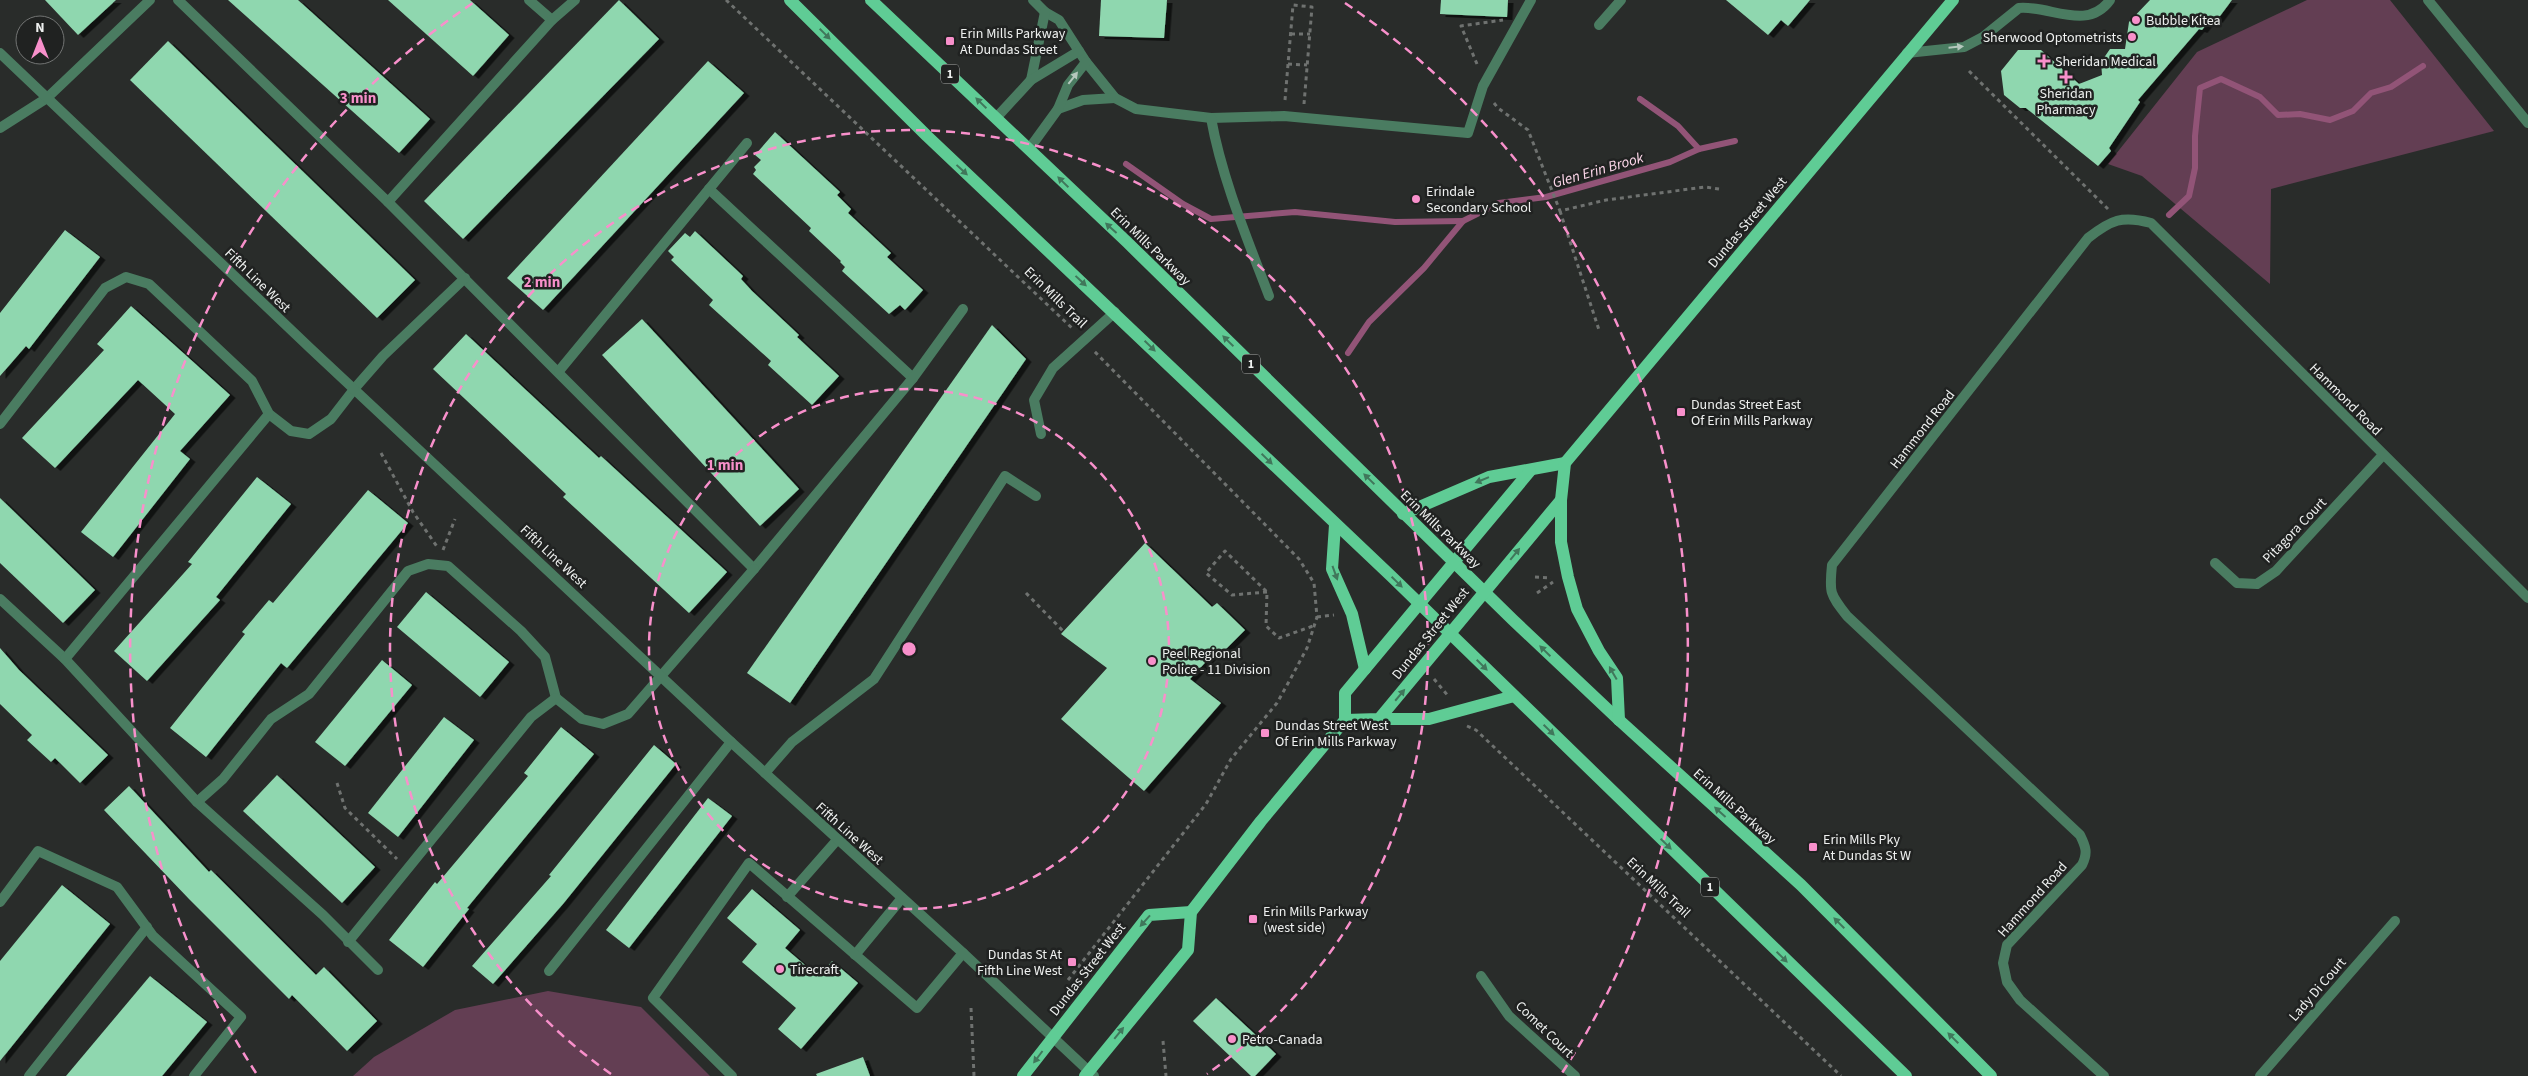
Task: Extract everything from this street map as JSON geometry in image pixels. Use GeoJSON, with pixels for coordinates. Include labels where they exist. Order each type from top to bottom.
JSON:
{"type":"FeatureCollection","features":[{"type":"Feature","properties":{"kind":"main road","name":"1"},"geometry":{"type":"LineString","coordinates":[[790,0],[927,136],[1115,312],[1336,526],[1420,604],[1906,1076]]}},
{"type":"Feature","properties":{"kind":"main road","name":"Erin Mills Parkway"},"geometry":{"type":"LineString","coordinates":[[872,0],[1029,149],[1403,514],[1618,720],[1801,885],[1991,1076]]}},
{"type":"Feature","properties":{"kind":"main road","name":"Dundas Street West"},"geometry":{"type":"LineString","coordinates":[[1565,463],[1953,0]]}},
{"type":"Feature","properties":{"kind":"main road"},"geometry":{"type":"LineString","coordinates":[[1403,514],[1489,477],[1530,471],[1565,463],[1561,500],[1561,542],[1571,592],[1577,609],[1599,651],[1618,678],[1618,720]]}},
{"type":"Feature","properties":{"kind":"main road","name":"Dundas Street West"},"geometry":{"type":"LineString","coordinates":[[1345,720],[1345,693],[1530,471]]}},
{"type":"Feature","properties":{"kind":"main road","name":"Dundas Street West"},"geometry":{"type":"LineString","coordinates":[[1379,719],[1561,500]]}},
{"type":"Feature","properties":{"kind":"main road"},"geometry":{"type":"LineString","coordinates":[[1336,526],[1332,570],[1352,614],[1365,669]]}},
{"type":"Feature","properties":{"kind":"main road"},"geometry":{"type":"LineString","coordinates":[[1089,1074],[1188,950],[1191,912],[1261,821],[1345,720],[1429,719],[1514,696]]}},
{"type":"Feature","properties":{"kind":"main road","name":"Dundas Street West"},"geometry":{"type":"LineString","coordinates":[[1023,1076],[1149,915],[1191,912]]}},
{"type":"Feature","properties":{"kind":"street"},"geometry":{"type":"LineString","coordinates":[[0,128],[47,98],[150,0]]}},
{"type":"Feature","properties":{"kind":"street"},"geometry":{"type":"LineString","coordinates":[[178,0],[465,278],[754,569]]}},
{"type":"Feature","properties":{"kind":"street"},"geometry":{"type":"LineString","coordinates":[[529,0],[552,20]]}},
{"type":"Feature","properties":{"kind":"street"},"geometry":{"type":"LineString","coordinates":[[388,202],[552,20],[575,0]]}},
{"type":"Feature","properties":{"kind":"street"},"geometry":{"type":"LineString","coordinates":[[1033,0],[1045,12],[1060,20],[1086,62],[1115,98],[1126,105],[1147,111],[1211,118],[1303,117],[1468,133],[1483,86],[1531,0]]}},
{"type":"Feature","properties":{"kind":"street"},"geometry":{"type":"LineString","coordinates":[[1599,25],[1621,0]]}},
{"type":"Feature","properties":{"kind":"street"},"geometry":{"type":"LineString","coordinates":[[1907,53],[1964,47],[1983,37],[2019,8],[2048,10],[2071,16],[2090,16],[2103,9],[2110,0]]}},
{"type":"Feature","properties":{"kind":"street"},"geometry":{"type":"LineString","coordinates":[[2428,0],[2528,123]]}},
{"type":"Feature","properties":{"kind":"street"},"geometry":{"type":"LineString","coordinates":[[1031,80],[1045,12]]}},
{"type":"Feature","properties":{"kind":"street"},"geometry":{"type":"LineString","coordinates":[[996,118],[1031,80],[1079,51]]}},
{"type":"Feature","properties":{"kind":"street","name":"Fifth Line West"},"geometry":{"type":"LineString","coordinates":[[0,53],[310,348],[355,388],[730,742],[963,953],[1089,1074]]}},
{"type":"Feature","properties":{"kind":"street"},"geometry":{"type":"LineString","coordinates":[[1029,149],[1058,109],[1068,85],[1086,62]]}},
{"type":"Feature","properties":{"kind":"street"},"geometry":{"type":"LineString","coordinates":[[1058,109],[1083,100],[1115,98]]}},
{"type":"Feature","properties":{"kind":"street"},"geometry":{"type":"LineString","coordinates":[[1211,118],[1216,142],[1243,227],[1269,296]]}},
{"type":"Feature","properties":{"kind":"street"},"geometry":{"type":"LineString","coordinates":[[559,371],[746,143]]}},
{"type":"Feature","properties":{"kind":"street"},"geometry":{"type":"LineString","coordinates":[[709,189],[913,378]]}},
{"type":"Feature","properties":{"kind":"street","name":"Hammond Road"},"geometry":{"type":"LineString","coordinates":[[2104,1076],[2020,1000],[2007,982],[2004,973],[2004,953],[2007,945],[2082,865],[2086,856],[2086,848],[2080,835],[1847,616],[1831,596],[1830,581],[1832,565],[2088,238],[2115,220],[2136,219],[2151,223],[2382,456],[2528,598]]}},
{"type":"Feature","properties":{"kind":"street"},"geometry":{"type":"LineString","coordinates":[[0,424],[105,288],[126,277],[149,284],[252,381],[269,414],[290,431],[309,434],[331,420],[355,388],[383,356],[465,278]]}},
{"type":"Feature","properties":{"kind":"street"},"geometry":{"type":"LineString","coordinates":[[197,802],[223,779],[271,719],[310,694],[408,571],[428,564],[448,566],[521,631],[545,658],[556,698],[582,719],[603,724],[628,714],[754,569],[913,378],[963,310]]}},
{"type":"Feature","properties":{"kind":"street"},"geometry":{"type":"LineString","coordinates":[[1041,434],[1034,400],[1053,368],[1115,312]]}},
{"type":"Feature","properties":{"kind":"street"},"geometry":{"type":"LineString","coordinates":[[65,659],[269,414]]}},
{"type":"Feature","properties":{"kind":"street","name":"Pitagora Court"},"geometry":{"type":"LineString","coordinates":[[2215,563],[2237,583],[2257,584],[2290,558],[2382,456]]}},
{"type":"Feature","properties":{"kind":"street"},"geometry":{"type":"LineString","coordinates":[[765,773],[792,742],[874,680],[1005,476],[1036,496]]}},
{"type":"Feature","properties":{"kind":"street"},"geometry":{"type":"LineString","coordinates":[[0,599],[65,659],[197,802],[323,915],[378,970]]}},
{"type":"Feature","properties":{"kind":"street"},"geometry":{"type":"LineString","coordinates":[[348,942],[531,717],[556,698]]}},
{"type":"Feature","properties":{"kind":"street"},"geometry":{"type":"LineString","coordinates":[[550,971],[730,742]]}},
{"type":"Feature","properties":{"kind":"street"},"geometry":{"type":"LineString","coordinates":[[787,897],[837,840]]}},
{"type":"Feature","properties":{"kind":"street"},"geometry":{"type":"LineString","coordinates":[[0,902],[38,851],[117,887],[153,936],[241,1017],[194,1076]]}},
{"type":"Feature","properties":{"kind":"street"},"geometry":{"type":"LineString","coordinates":[[732,1076],[653,998],[749,863],[917,1008],[963,953]]}},
{"type":"Feature","properties":{"kind":"street"},"geometry":{"type":"LineString","coordinates":[[855,955],[902,898]]}},
{"type":"Feature","properties":{"kind":"street","name":"Lady Di Court"},"geometry":{"type":"LineString","coordinates":[[2260,1076],[2395,921]]}},
{"type":"Feature","properties":{"kind":"street"},"geometry":{"type":"LineString","coordinates":[[29,1076],[146,927]]}},
{"type":"Feature","properties":{"kind":"street","name":"Comet Court"},"geometry":{"type":"LineString","coordinates":[[1480,976],[1509,1016],[1575,1076]]}},
{"type":"Feature","properties":{"kind":"path","name":"Erin Mills Trail"},"geometry":{"type":"LineString","coordinates":[[726,0],[1084,340],[1299,559],[1314,583],[1317,617]]}},
{"type":"Feature","properties":{"kind":"path"},"geometry":{"type":"LineString","coordinates":[[1284,116],[1293,6],[1312,7],[1303,117]]}},
{"type":"Feature","properties":{"kind":"path"},"geometry":{"type":"LineString","coordinates":[[1291,34],[1310,34]]}},
{"type":"Feature","properties":{"kind":"path"},"geometry":{"type":"LineString","coordinates":[[1288,64],[1307,65]]}},
{"type":"Feature","properties":{"kind":"path"},"geometry":{"type":"LineString","coordinates":[[1969,71],[2106,204],[2115,220]]}},
{"type":"Feature","properties":{"kind":"path"},"geometry":{"type":"LineString","coordinates":[[1551,186],[1599,330]]}},
{"type":"Feature","properties":{"kind":"path"},"geometry":{"type":"LineString","coordinates":[[1560,211],[1606,200],[1705,186],[1719,189]]}},
{"type":"Feature","properties":{"kind":"path"},"geometry":{"type":"LineString","coordinates":[[381,453],[413,512],[436,547],[443,551],[454,519]]}},
{"type":"Feature","properties":{"kind":"path"},"geometry":{"type":"LineString","coordinates":[[1267,592],[1232,595],[1206,573],[1225,552],[1267,592],[1266,626],[1279,638],[1314,625]]}},
{"type":"Feature","properties":{"kind":"path"},"geometry":{"type":"LineString","coordinates":[[1535,577],[1557,579],[1537,593]]}},
{"type":"Feature","properties":{"kind":"path"},"geometry":{"type":"LineString","coordinates":[[1026,593],[1063,631]]}},
{"type":"Feature","properties":{"kind":"path"},"geometry":{"type":"LineString","coordinates":[[1068,980],[1206,804],[1231,759],[1278,703],[1307,648],[1317,617],[1341,615]]}},
{"type":"Feature","properties":{"kind":"path"},"geometry":{"type":"LineString","coordinates":[[1422,668],[1442,687],[1451,700]]}},
{"type":"Feature","properties":{"kind":"path","name":"Erin Mills Trail"},"geometry":{"type":"LineString","coordinates":[[1463,724],[1476,730],[1841,1076]]}},
{"type":"Feature","properties":{"kind":"path"},"geometry":{"type":"LineString","coordinates":[[337,783],[345,808],[408,868]]}},
{"type":"Feature","properties":{"kind":"path"},"geometry":{"type":"LineString","coordinates":[[971,1008],[974,1076]]}},
{"type":"Feature","properties":{"kind":"path"},"geometry":{"type":"LineString","coordinates":[[1163,1041],[1166,1076]]}},
{"type":"Feature","properties":{"kind":"shaded area"},"geometry":{"type":"Polygon","coordinates":[[[2307,0],[2390,0],[2494,131],[2271,189],[2270,284],[2142,176],[2108,164],[2197,52],[2307,0]]]}},
{"type":"Feature","properties":{"kind":"shaded area"},"geometry":{"type":"Polygon","coordinates":[[[548,991],[641,1007],[710,1076],[353,1076],[374,1057],[455,1010],[548,991]]]}},
{"type":"Feature","properties":{"kind":"building"},"geometry":{"type":"Polygon","coordinates":[[[45,0],[116,0],[78,35],[65,21],[65,15],[59,15],[45,0]]]}},
{"type":"Feature","properties":{"kind":"building"},"geometry":{"type":"Polygon","coordinates":[[[228,0],[298,0],[430,119],[399,153],[228,0]]]}},
{"type":"Feature","properties":{"kind":"building"},"geometry":{"type":"Polygon","coordinates":[[[388,0],[470,0],[509,35],[473,76],[388,0]]]}},
{"type":"Feature","properties":{"kind":"building"},"geometry":{"type":"Polygon","coordinates":[[[619,0],[659,39],[463,239],[424,201],[619,0]]]}},
{"type":"Feature","properties":{"kind":"building"},"geometry":{"type":"Polygon","coordinates":[[[1101,0],[1167,0],[1164,38],[1099,36],[1101,0]]]}},
{"type":"Feature","properties":{"kind":"building"},"geometry":{"type":"Polygon","coordinates":[[[1441,0],[1508,0],[1507,17],[1440,14],[1441,0]]]}},
{"type":"Feature","properties":{"kind":"building"},"geometry":{"type":"Polygon","coordinates":[[[1726,0],[1810,0],[1788,26],[1781,20],[1768,35],[1726,0]]]}},
{"type":"Feature","properties":{"kind":"building"},"geometry":{"type":"Polygon","coordinates":[[[2150,0],[2232,0],[2217,20],[2212,17],[2202,30],[2199,29],[2138,100],[2140,102],[2109,148],[2111,151],[2098,166],[2026,108],[2020,108],[2004,95],[2001,71],[2018,50],[2041,50],[2079,84],[2102,75],[2101,62],[2110,49],[2125,49],[2129,22],[2150,0]]]}},
{"type":"Feature","properties":{"kind":"building"},"geometry":{"type":"Polygon","coordinates":[[[168,41],[415,280],[377,318],[130,80],[168,41]]]}},
{"type":"Feature","properties":{"kind":"building"},"geometry":{"type":"Polygon","coordinates":[[[708,61],[744,93],[543,310],[507,278],[708,61]]]}},
{"type":"Feature","properties":{"kind":"building"},"geometry":{"type":"Polygon","coordinates":[[[775,132],[840,192],[837,195],[851,209],[848,213],[891,253],[887,257],[923,290],[905,310],[900,305],[889,314],[842,271],[845,267],[841,261],[809,231],[811,228],[753,174],[756,170],[754,167],[761,160],[755,155],[775,132]]]}},
{"type":"Feature","properties":{"kind":"building"},"geometry":{"type":"Polygon","coordinates":[[[65,230],[100,257],[29,349],[26,346],[0,376],[0,313],[65,230]]]}},
{"type":"Feature","properties":{"kind":"building"},"geometry":{"type":"Polygon","coordinates":[[[695,231],[743,276],[741,279],[752,291],[839,376],[812,405],[768,365],[771,361],[709,305],[713,300],[671,260],[674,257],[668,251],[685,233],[690,237],[695,231]]]}},
{"type":"Feature","properties":{"kind":"building"},"geometry":{"type":"Polygon","coordinates":[[[131,306],[230,395],[180,451],[190,459],[113,557],[81,532],[175,414],[138,380],[55,468],[22,438],[104,350],[97,344],[131,306]]]}},
{"type":"Feature","properties":{"kind":"building"},"geometry":{"type":"Polygon","coordinates":[[[642,319],[799,489],[760,526],[602,355],[642,319]]]}},
{"type":"Feature","properties":{"kind":"building"},"geometry":{"type":"Polygon","coordinates":[[[992,325],[1026,359],[790,703],[747,673],[992,325]]]}},
{"type":"Feature","properties":{"kind":"building"},"geometry":{"type":"Polygon","coordinates":[[[466,334],[599,458],[601,456],[727,572],[689,613],[563,497],[566,494],[433,369],[466,334]]]}},
{"type":"Feature","properties":{"kind":"building"},"geometry":{"type":"Polygon","coordinates":[[[257,477],[291,504],[216,597],[220,600],[147,681],[114,651],[192,564],[188,562],[257,477]]]}},
{"type":"Feature","properties":{"kind":"building"},"geometry":{"type":"Polygon","coordinates":[[[368,490],[408,523],[287,668],[281,663],[206,757],[170,728],[245,634],[242,632],[269,600],[273,603],[368,490]]]}},
{"type":"Feature","properties":{"kind":"building"},"geometry":{"type":"Polygon","coordinates":[[[0,498],[95,590],[63,623],[0,563],[0,498]]]}},
{"type":"Feature","properties":{"kind":"building","name":"Peel Regional Police - 11 Division"},"geometry":{"type":"Polygon","coordinates":[[[1145,543],[1212,607],[1217,603],[1245,630],[1222,653],[1215,652],[1190,679],[1221,703],[1144,791],[1061,719],[1107,668],[1061,634],[1145,543]]]}},
{"type":"Feature","properties":{"kind":"building"},"geometry":{"type":"Polygon","coordinates":[[[426,592],[509,662],[480,697],[397,627],[426,592]]]}},
{"type":"Feature","properties":{"kind":"building"},"geometry":{"type":"Polygon","coordinates":[[[0,648],[19,670],[108,755],[80,783],[55,758],[51,762],[27,740],[32,735],[0,704],[0,648]]]}},
{"type":"Feature","properties":{"kind":"building"},"geometry":{"type":"Polygon","coordinates":[[[382,660],[412,685],[345,766],[315,742],[382,660]]]}},
{"type":"Feature","properties":{"kind":"building"},"geometry":{"type":"Polygon","coordinates":[[[444,717],[474,740],[398,837],[368,813],[444,717]]]}},
{"type":"Feature","properties":{"kind":"building"},"geometry":{"type":"Polygon","coordinates":[[[561,727],[594,754],[467,908],[469,909],[423,967],[389,940],[435,882],[437,884],[528,776],[524,773],[561,727]]]}},
{"type":"Feature","properties":{"kind":"building"},"geometry":{"type":"Polygon","coordinates":[[[654,745],[676,764],[563,904],[493,984],[472,966],[551,876],[549,875],[654,745]]]}},
{"type":"Feature","properties":{"kind":"building"},"geometry":{"type":"Polygon","coordinates":[[[277,775],[375,867],[342,903],[243,811],[277,775]]]}},
{"type":"Feature","properties":{"kind":"building"},"geometry":{"type":"Polygon","coordinates":[[[129,786],[209,872],[211,870],[316,975],[324,967],[377,1021],[347,1051],[292,995],[289,999],[189,899],[104,810],[129,786]]]}},
{"type":"Feature","properties":{"kind":"building"},"geometry":{"type":"Polygon","coordinates":[[[708,798],[732,816],[629,948],[606,930],[708,798]]]}},
{"type":"Feature","properties":{"kind":"building"},"geometry":{"type":"Polygon","coordinates":[[[62,885],[110,924],[0,1061],[0,961],[62,885]]]}},
{"type":"Feature","properties":{"kind":"building","name":"Tirecraft"},"geometry":{"type":"Polygon","coordinates":[[[752,889],[800,930],[785,948],[819,977],[832,961],[858,983],[801,1049],[778,1029],[796,1008],[742,962],[757,944],[727,918],[752,889]]]}},
{"type":"Feature","properties":{"kind":"building"},"geometry":{"type":"Polygon","coordinates":[[[150,976],[207,1022],[162,1076],[66,1076],[150,976]]]}},
{"type":"Feature","properties":{"kind":"building"},"geometry":{"type":"Polygon","coordinates":[[[1216,998],[1276,1054],[1255,1076],[1251,1076],[1193,1021],[1216,998]]]}},
{"type":"Feature","properties":{"kind":"building"},"geometry":{"type":"Polygon","coordinates":[[[863,1057],[870,1076],[817,1076],[816,1074],[863,1057]]]}},
{"type":"Feature","properties":{"kind":"waterway","name":"Glen Erin Brook"},"geometry":{"type":"LineString","coordinates":[[2169,215],[2189,196],[2195,168],[2195,136],[2200,88],[2221,79],[2260,97],[2278,115],[2300,114],[2330,120],[2353,111],[2371,93],[2391,87],[2423,66]]}},
{"type":"Feature","properties":{"kind":"waterway"},"geometry":{"type":"LineString","coordinates":[[1640,99],[1678,126],[1699,149]]}},
{"type":"Feature","properties":{"kind":"waterway","name":"Glen Erin Brook"},"geometry":{"type":"LineString","coordinates":[[1348,353],[1369,322],[1424,268],[1463,221],[1499,203],[1546,197],[1670,162],[1699,149],[1735,141]]}},
{"type":"Feature","properties":{"kind":"waterway"},"geometry":{"type":"LineString","coordinates":[[1126,164],[1183,204],[1211,219],[1295,212],[1395,222],[1463,221]]}},
{"type":"Feature","properties":{"kind":"place","name":"Bubble Kitea"},"geometry":{"type":"Point","coordinates":[2136,20]}},
{"type":"Feature","properties":{"kind":"place","name":"Sherwood Optometrists"},"geometry":{"type":"Point","coordinates":[2132,37]}},
{"type":"Feature","properties":{"kind":"place","name":"Erin Mills Parkway At Dundas Street"},"geometry":{"type":"Point","coordinates":[950,41]}},
{"type":"Feature","properties":{"kind":"place","name":"Sheridan Medical"},"geometry":{"type":"Point","coordinates":[2044,61]}},
{"type":"Feature","properties":{"kind":"place","name":"Sheridan Pharmacy"},"geometry":{"type":"Point","coordinates":[2066,77]}},
{"type":"Feature","properties":{"kind":"place","name":"Erindale Secondary School"},"geometry":{"type":"Point","coordinates":[1416,199]}},
{"type":"Feature","properties":{"kind":"place","name":"Dundas Street East Of Erin Mills Parkway"},"geometry":{"type":"Point","coordinates":[1681,412]}},
{"type":"Feature","properties":{"kind":"place","name":"Peel Regional Police - 11 Division"},"geometry":{"type":"Point","coordinates":[1152,661]}},
{"type":"Feature","properties":{"kind":"place","name":"Dundas Street West Of Erin Mills Parkway"},"geometry":{"type":"Point","coordinates":[1265,733]}},
{"type":"Feature","properties":{"kind":"place","name":"Erin Mills Pky At Dundas St W"},"geometry":{"type":"Point","coordinates":[1813,847]}},
{"type":"Feature","properties":{"kind":"place","name":"Erin Mills Parkway (west side)"},"geometry":{"type":"Point","coordinates":[1253,919]}},
{"type":"Feature","properties":{"kind":"place","name":"Dundas St At Fifth Line West"},"geometry":{"type":"Point","coordinates":[1072,962]}},
{"type":"Feature","properties":{"kind":"place","name":"Tirecraft"},"geometry":{"type":"Point","coordinates":[780,969]}},
{"type":"Feature","properties":{"kind":"place","name":"Petro-Canada"},"geometry":{"type":"Point","coordinates":[1232,1039]}}]}
